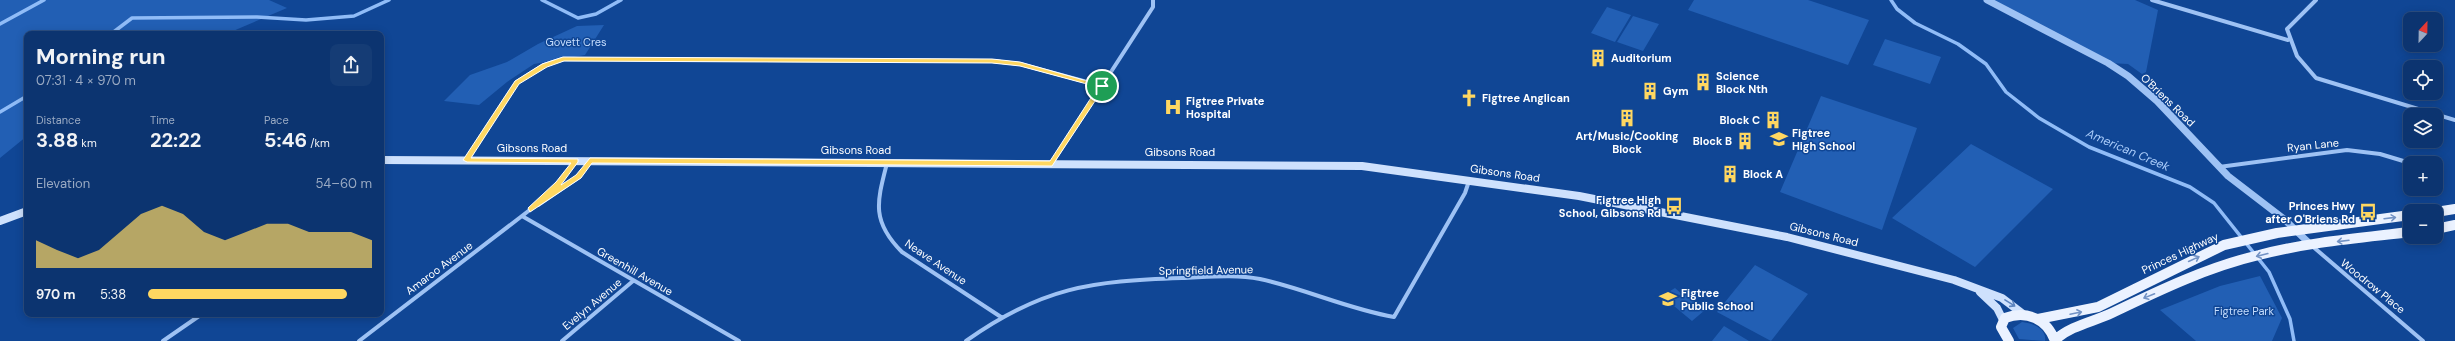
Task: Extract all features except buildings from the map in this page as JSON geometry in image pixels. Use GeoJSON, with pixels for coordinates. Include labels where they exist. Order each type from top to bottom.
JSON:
{"type":"FeatureCollection","features":[{"type":"Feature","properties":{"kind":"main road","name":"Gibsons Road"},"geometry":{"type":"LineString","coordinates":[[384,160],[1343,164],[1579,196],[1718,222],[1815,244],[1967,284],[2002,298],[2023,314]]}},
{"type":"Feature","properties":{"kind":"main road"},"geometry":{"type":"LineString","coordinates":[[2443,211],[2455,209]]}},
{"type":"Feature","properties":{"kind":"main road"},"geometry":{"type":"LineString","coordinates":[[0,221],[24,212]]}},
{"type":"Feature","properties":{"kind":"main road","name":"Princes Highway"},"geometry":{"type":"LineString","coordinates":[[2038,320],[2098,307],[2224,245],[2296,230],[2403,216]]}},
{"type":"Feature","properties":{"kind":"main road"},"geometry":{"type":"LineString","coordinates":[[2443,228],[2455,225]]}},
{"type":"Feature","properties":{"kind":"main road"},"geometry":{"type":"LineString","coordinates":[[2007,340],[2001,327],[2003,320],[2011,315],[2023,314],[2038,320],[2047,326],[2055,341],[2071,327],[2104,317],[2135,301],[2238,261],[2286,249],[2403,233]]}},
{"type":"Feature","properties":{"kind":"main road","name":"Gibsons Road"},"geometry":{"type":"LineString","coordinates":[[1967,284],[1990,300],[1997,308],[2003,320]]}},
{"type":"Feature","properties":{"kind":"street"},"geometry":{"type":"LineString","coordinates":[[1052,163],[1153,7],[1153,0]]}},
{"type":"Feature","properties":{"kind":"street","name":"O'Briens Road"},"geometry":{"type":"LineString","coordinates":[[1986,0],[2101,59],[2128,76],[2157,101],[2218,167],[2296,230],[2311,245]]}},
{"type":"Feature","properties":{"kind":"street"},"geometry":{"type":"LineString","coordinates":[[2152,0],[2288,40]]}},
{"type":"Feature","properties":{"kind":"street"},"geometry":{"type":"LineString","coordinates":[[2316,0],[2287,29],[2288,40],[2308,71],[2316,78],[2455,120]]}},
{"type":"Feature","properties":{"kind":"street"},"geometry":{"type":"LineString","coordinates":[[467,160],[517,82],[544,65],[563,59],[992,61],[1020,64],[1102,86]]}},
{"type":"Feature","properties":{"kind":"street","name":"Ryan Lane"},"geometry":{"type":"LineString","coordinates":[[2218,167],[2347,150],[2380,154],[2403,162]]}},
{"type":"Feature","properties":{"kind":"street","name":"Amaroo Avenue"},"geometry":{"type":"LineString","coordinates":[[530,210],[558,184],[576,160]]}},
{"type":"Feature","properties":{"kind":"street","name":"Amaroo Avenue"},"geometry":{"type":"LineString","coordinates":[[359,341],[530,210],[578,177],[590,160]]}},
{"type":"Feature","properties":{"kind":"street","name":"Neave Avenue"},"geometry":{"type":"LineString","coordinates":[[888,162],[877,204],[877,215],[889,240],[902,252],[1001,317]]}},
{"type":"Feature","properties":{"kind":"street","name":"Springfield Avenue"},"geometry":{"type":"LineString","coordinates":[[966,341],[1001,317],[1041,299],[1098,283],[1239,276],[1281,282],[1377,314],[1394,316],[1465,193],[1469,180]]}},
{"type":"Feature","properties":{"kind":"street","name":"Greenhill Avenue"},"geometry":{"type":"LineString","coordinates":[[522,216],[739,341]]}},
{"type":"Feature","properties":{"kind":"street","name":"Woodrow Place"},"geometry":{"type":"LineString","coordinates":[[2311,245],[2417,333],[2424,341]]}},
{"type":"Feature","properties":{"kind":"street","name":"Evelyn Avenue"},"geometry":{"type":"LineString","coordinates":[[562,341],[633,281]]}},
{"type":"Feature","properties":{"kind":"street"},"geometry":{"type":"LineString","coordinates":[[163,341],[198,317]]}},
{"type":"Feature","properties":{"kind":"green space"},"geometry":{"type":"Polygon","coordinates":[[[0,0],[269,0],[287,8],[233,31],[24,31],[24,138],[0,158],[0,0]]]}},
{"type":"Feature","properties":{"kind":"green space"},"geometry":{"type":"Polygon","coordinates":[[[1694,0],[1808,0],[1869,20],[1848,65],[1688,10],[1694,0]]]}},
{"type":"Feature","properties":{"kind":"green space"},"geometry":{"type":"Polygon","coordinates":[[[1987,0],[2135,0],[2158,10],[2146,72],[2142,74],[2128,64],[2108,63],[1987,0]]]}},
{"type":"Feature","properties":{"kind":"green space"},"geometry":{"type":"Polygon","coordinates":[[[1607,7],[1631,15],[1615,42],[1591,33],[1607,7]]]}},
{"type":"Feature","properties":{"kind":"green space"},"geometry":{"type":"Polygon","coordinates":[[[1633,16],[1659,24],[1643,51],[1617,42],[1633,16]]]}},
{"type":"Feature","properties":{"kind":"green space","name":"Govett Cres"},"geometry":{"type":"Polygon","coordinates":[[[604,25],[585,55],[534,64],[507,82],[479,105],[444,101],[470,75],[507,62],[538,44],[577,26],[604,25]]]}},
{"type":"Feature","properties":{"kind":"green space"},"geometry":{"type":"Polygon","coordinates":[[[1885,39],[1941,57],[1930,84],[1873,65],[1885,39]]]}},
{"type":"Feature","properties":{"kind":"green space"},"geometry":{"type":"Polygon","coordinates":[[[1821,96],[1917,128],[1882,230],[1780,192],[1821,96]]]}},
{"type":"Feature","properties":{"kind":"green space"},"geometry":{"type":"Polygon","coordinates":[[[1971,144],[2053,189],[1975,267],[1892,218],[1971,144]]]}},
{"type":"Feature","properties":{"kind":"green space"},"geometry":{"type":"Polygon","coordinates":[[[1755,265],[1808,294],[1771,341],[1717,312],[1755,265]]]}},
{"type":"Feature","properties":{"kind":"green space","name":"Figtree Park"},"geometry":{"type":"Polygon","coordinates":[[[2260,276],[2282,318],[2272,341],[2196,341],[2160,310],[2220,286],[2260,276]]]}},
{"type":"Feature","properties":{"kind":"green space"},"geometry":{"type":"Polygon","coordinates":[[[1675,288],[1684,296],[1688,294],[1705,310],[1692,321],[1662,296],[1675,288]]]}},
{"type":"Feature","properties":{"kind":"green space"},"geometry":{"type":"Polygon","coordinates":[[[2022,322],[2038,327],[2044,333],[2045,341],[2019,339],[2013,328],[2022,322]]]}},
{"type":"Feature","properties":{"kind":"green space"},"geometry":{"type":"Polygon","coordinates":[[[1724,326],[1749,341],[1712,341],[1724,326]]]}},
{"type":"Feature","properties":{"kind":"waterway","name":"American Creek"},"geometry":{"type":"LineString","coordinates":[[0,24],[44,0]]}},
{"type":"Feature","properties":{"kind":"waterway","name":"American Creek"},"geometry":{"type":"LineString","coordinates":[[115,31],[132,18],[257,17],[306,20],[354,16],[389,0]]}},
{"type":"Feature","properties":{"kind":"waterway","name":"American Creek"},"geometry":{"type":"LineString","coordinates":[[542,0],[578,18],[596,14],[621,0]]}},
{"type":"Feature","properties":{"kind":"waterway","name":"American Creek"},"geometry":{"type":"LineString","coordinates":[[1891,0],[1897,9],[1915,23],[1958,44],[1986,64],[2006,92],[2039,118],[2089,147],[2190,187],[2214,203],[2269,272],[2290,319],[2294,341]]}},
{"type":"Feature","properties":{"kind":"waterway","name":"American Creek"},"geometry":{"type":"LineString","coordinates":[[0,112],[24,98]]}},
{"type":"Feature","properties":{"kind":"place","name":"Auditorium"},"geometry":{"type":"Point","coordinates":[1598,58]}},
{"type":"Feature","properties":{"kind":"place","name":"Science Block Nth"},"geometry":{"type":"Point","coordinates":[1703,82]}},
{"type":"Feature","properties":{"kind":"place","name":"Gym"},"geometry":{"type":"Point","coordinates":[1650,91]}},
{"type":"Feature","properties":{"kind":"place","name":"Figtree Anglican"},"geometry":{"type":"Point","coordinates":[1469,98]}},
{"type":"Feature","properties":{"kind":"place","name":"Figtree Private Hospital"},"geometry":{"type":"Point","coordinates":[1173,107]}},
{"type":"Feature","properties":{"kind":"place","name":"Art/Music/Cooking Block"},"geometry":{"type":"Point","coordinates":[1627,118]}},
{"type":"Feature","properties":{"kind":"place","name":"Block C"},"geometry":{"type":"Point","coordinates":[1773,120]}},
{"type":"Feature","properties":{"kind":"place","name":"Figtree High School"},"geometry":{"type":"Point","coordinates":[1779,139]}},
{"type":"Feature","properties":{"kind":"place","name":"Block B"},"geometry":{"type":"Point","coordinates":[1745,141]}},
{"type":"Feature","properties":{"kind":"place","name":"Block A"},"geometry":{"type":"Point","coordinates":[1730,174]}},
{"type":"Feature","properties":{"kind":"place","name":"Figtree High School, Gibsons Rd"},"geometry":{"type":"Point","coordinates":[1674,206]}},
{"type":"Feature","properties":{"kind":"place","name":"Princes Hwy after O'Briens Rd"},"geometry":{"type":"Point","coordinates":[2368,212]}},
{"type":"Feature","properties":{"kind":"place","name":"Figtree Public School"},"geometry":{"type":"Point","coordinates":[1668,299]}},
{"type":"Feature","properties":{"kind":"route"},"geometry":{"type":"LineString","coordinates":[[563,59],[992,61],[1020,64],[1102,86],[1052,163],[590,160],[578,177],[530,210],[566,176],[576,160],[467,160],[517,82],[544,65],[563,59]]}}]}
